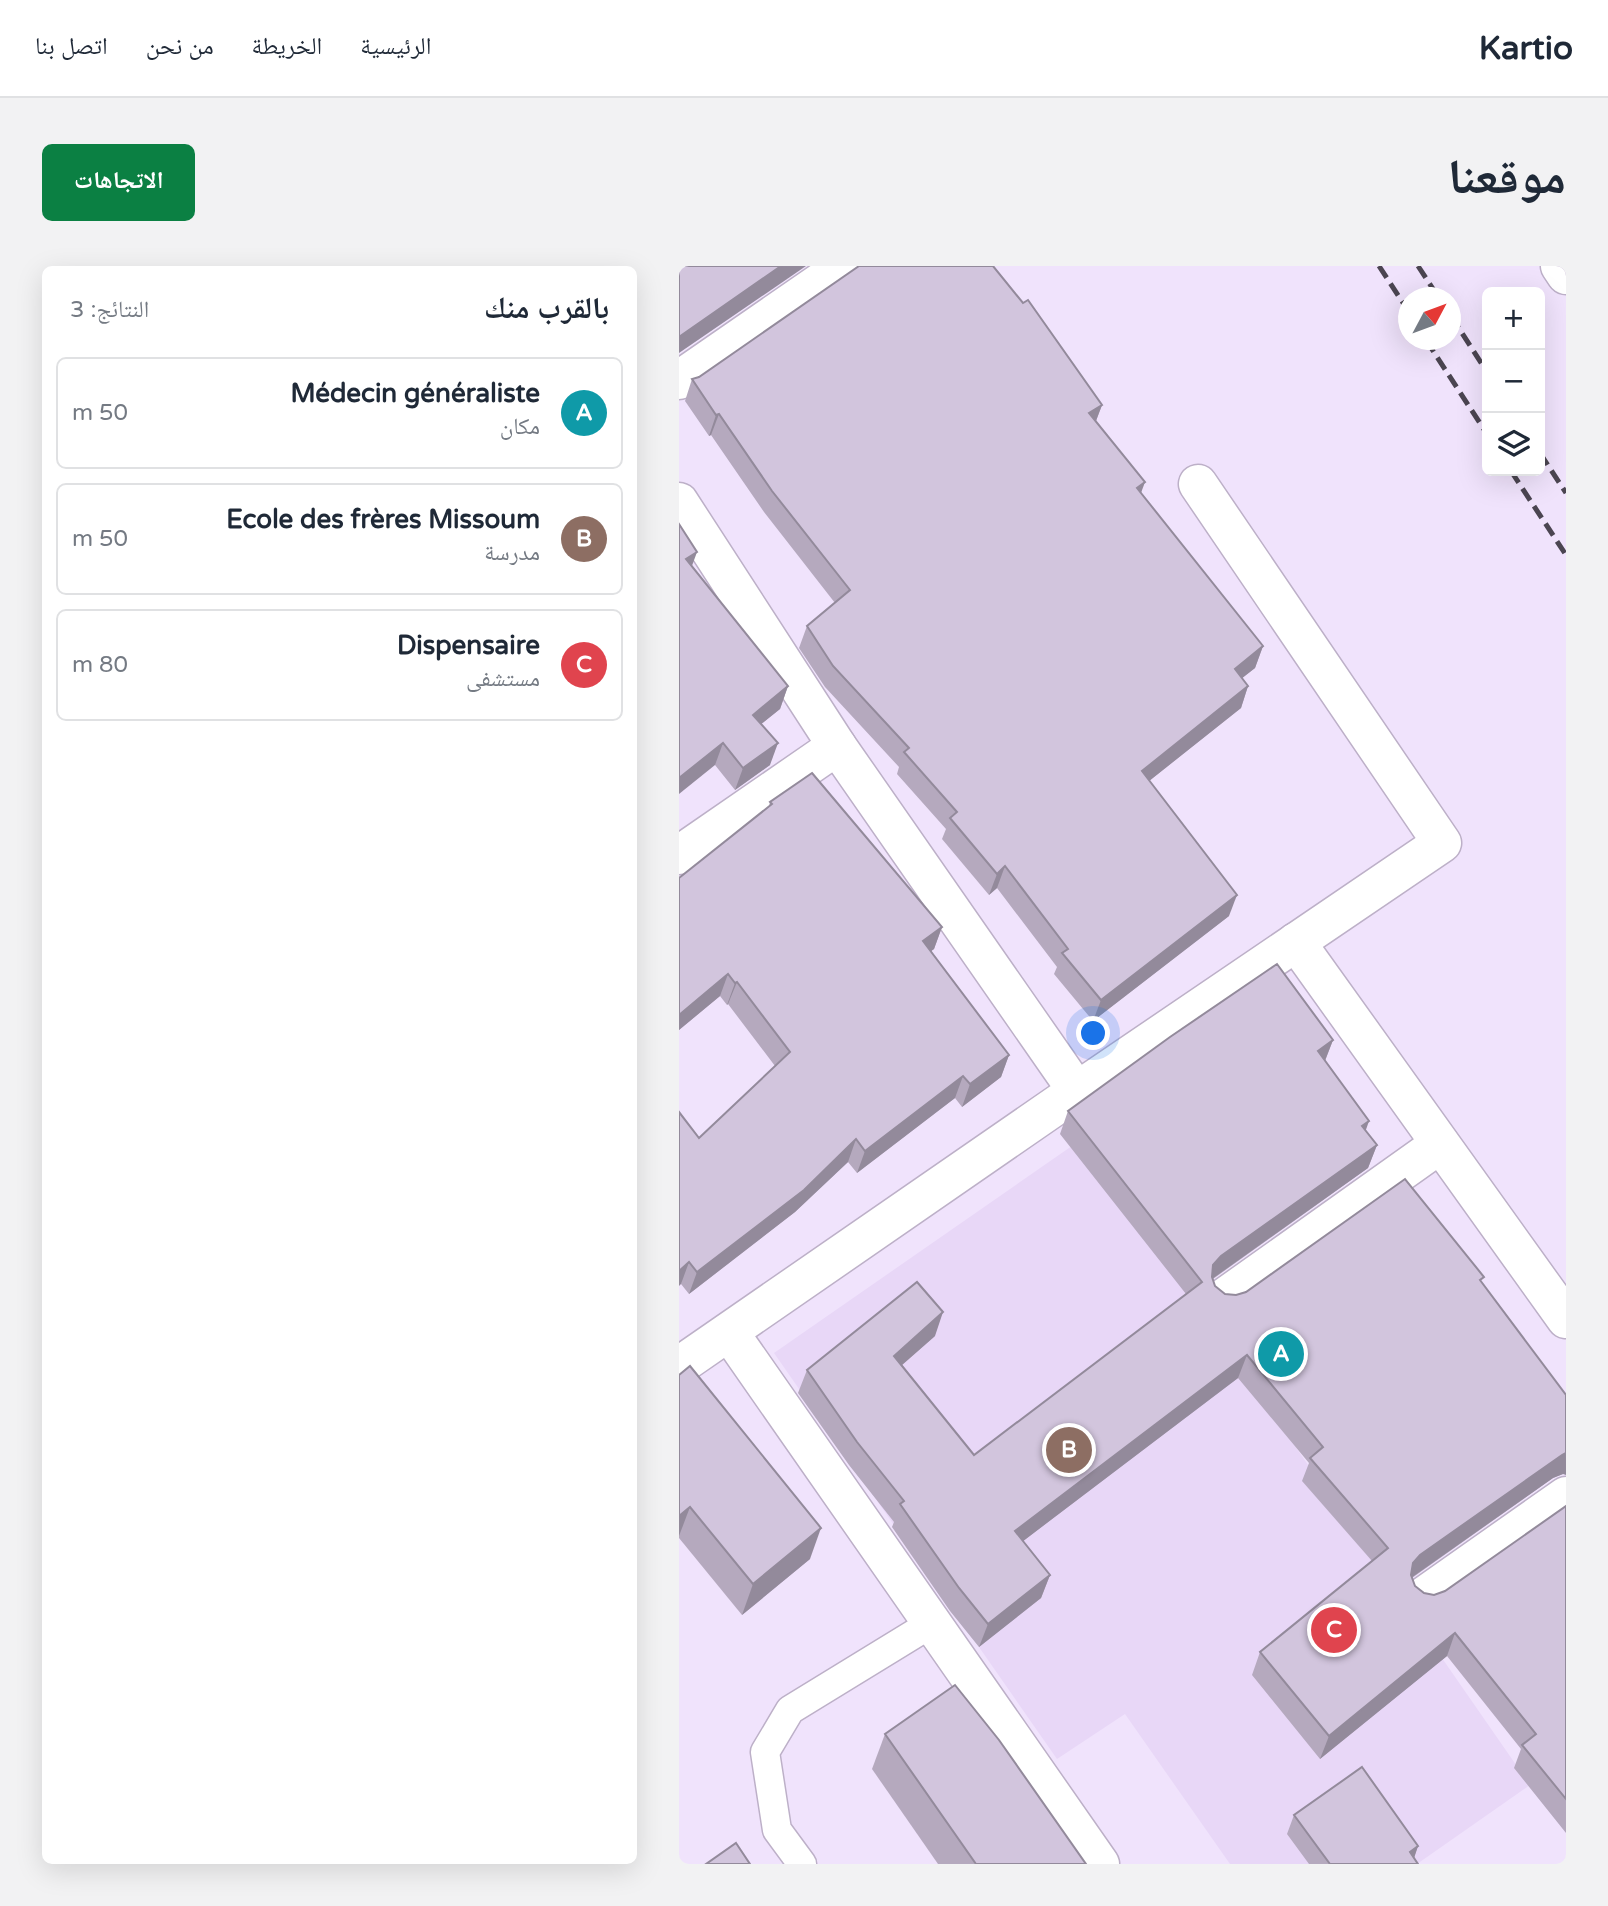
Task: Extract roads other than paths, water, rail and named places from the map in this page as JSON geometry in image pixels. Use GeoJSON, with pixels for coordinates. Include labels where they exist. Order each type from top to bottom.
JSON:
{"type":"FeatureCollection","features":[{"type":"Feature","properties":{"kind":"street"},"geometry":{"type":"LineString","coordinates":[[679,380],[844,266]]}},
{"type":"Feature","properties":{"kind":"street"},"geometry":{"type":"LineString","coordinates":[[1560,266],[1566,275]]}},
{"type":"Feature","properties":{"kind":"street"},"geometry":{"type":"LineString","coordinates":[[679,1366],[1442,843],[1198,484]]}},
{"type":"Feature","properties":{"kind":"street"},"geometry":{"type":"LineString","coordinates":[[679,502],[837,746],[1077,1091]]}},
{"type":"Feature","properties":{"kind":"street"},"geometry":{"type":"LineString","coordinates":[[679,855],[837,746]]}},
{"type":"Feature","properties":{"kind":"street"},"geometry":{"type":"LineString","coordinates":[[1296,942],[1566,1319]]}},
{"type":"Feature","properties":{"kind":"street"},"geometry":{"type":"LineString","coordinates":[[1225,1297],[1440,1144]]}},
{"type":"Feature","properties":{"kind":"street"},"geometry":{"type":"LineString","coordinates":[[729,1332],[1100,1864]]}},
{"type":"Feature","properties":{"kind":"street"},"geometry":{"type":"LineString","coordinates":[[1423,1596],[1566,1496]]}},
{"type":"Feature","properties":{"kind":"lane"},"geometry":{"type":"LineString","coordinates":[[802,1864],[777,1830],[765,1752],[790,1710],[932,1623]]}},
{"type":"Feature","properties":{"kind":"railway"},"geometry":{"type":"LineString","coordinates":[[1379,266],[1398,295]]}},
{"type":"Feature","properties":{"kind":"railway"},"geometry":{"type":"LineString","coordinates":[[1418,266],[1432,287]]}},
{"type":"Feature","properties":{"kind":"railway"},"geometry":{"type":"LineString","coordinates":[[1461,332],[1482,364]]}},
{"type":"Feature","properties":{"kind":"railway"},"geometry":{"type":"LineString","coordinates":[[1432,350],[1482,426]]}},
{"type":"Feature","properties":{"kind":"railway"},"geometry":{"type":"LineString","coordinates":[[1545,461],[1566,493]]}},
{"type":"Feature","properties":{"kind":"railway"},"geometry":{"type":"LineString","coordinates":[[1514,476],[1566,555]]}},
{"type":"Feature","properties":{"kind":"place","name":"Médecin généraliste"},"geometry":{"type":"Point","coordinates":[1281,1354]}},
{"type":"Feature","properties":{"kind":"place","name":"Ecole des frères Missoum"},"geometry":{"type":"Point","coordinates":[1069,1450]}},
{"type":"Feature","properties":{"kind":"place","name":"Dispensaire"},"geometry":{"type":"Point","coordinates":[1334,1630]}}]}
